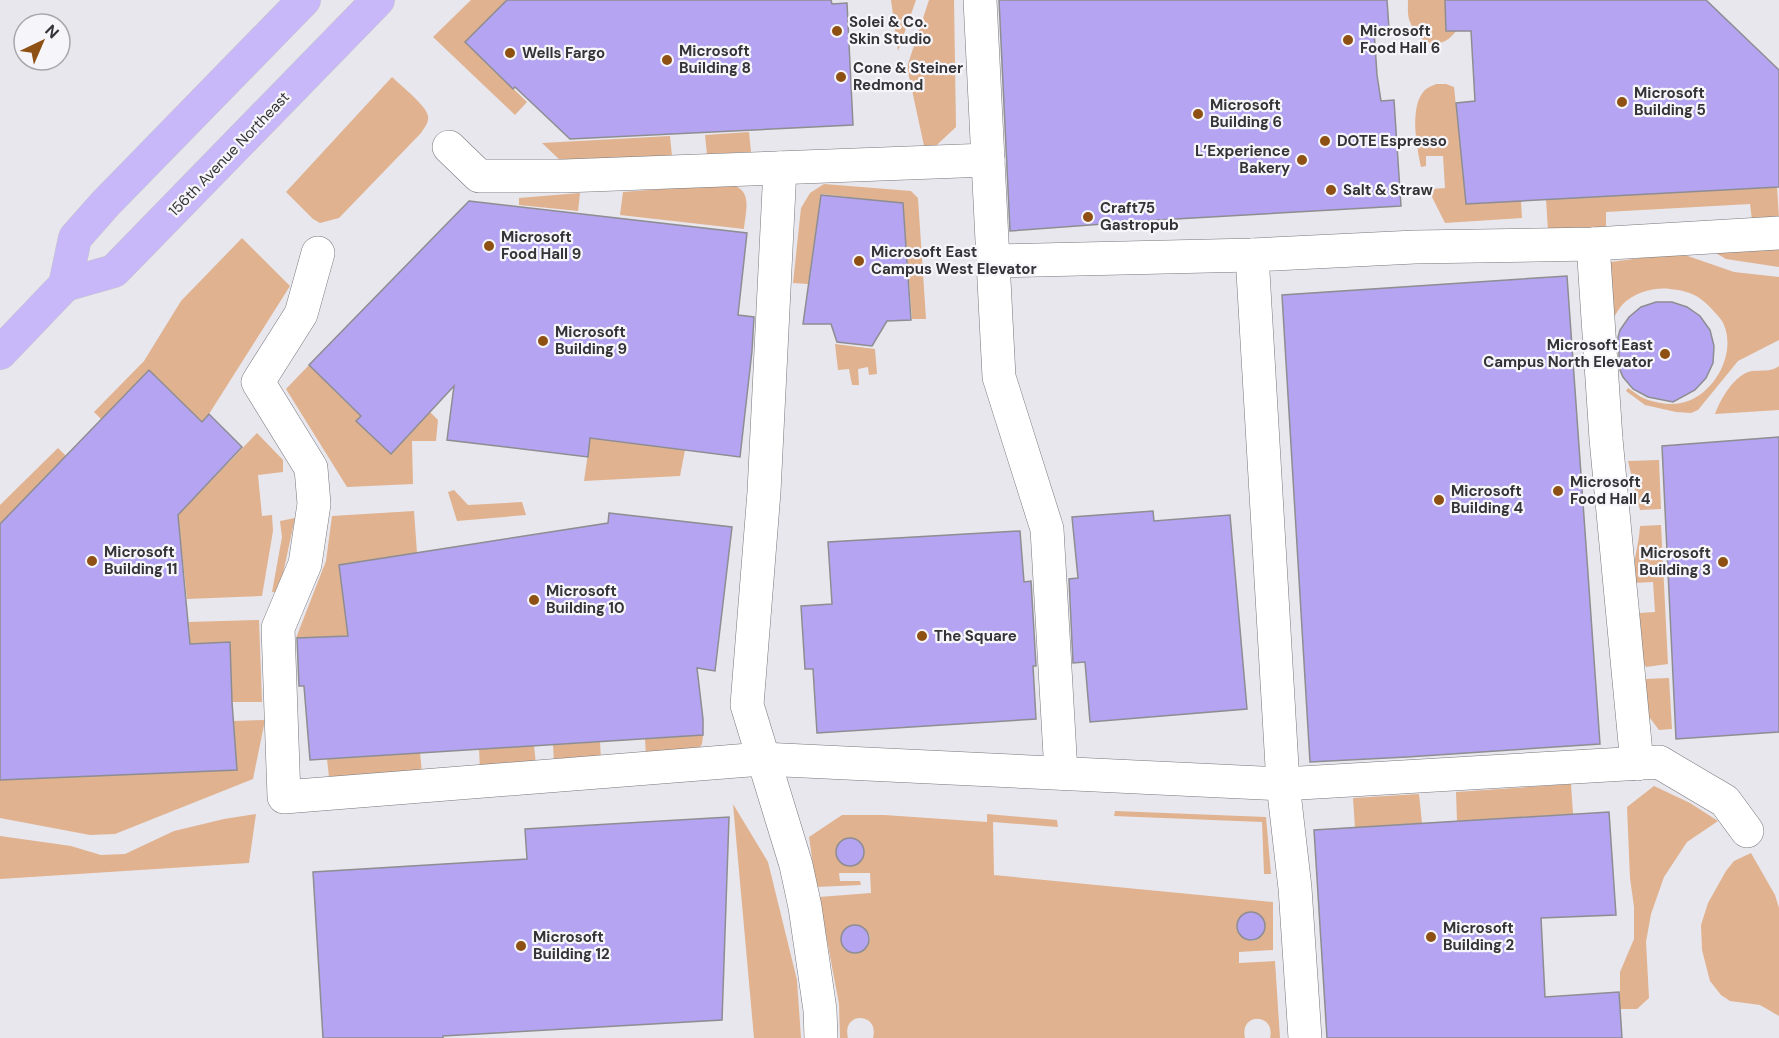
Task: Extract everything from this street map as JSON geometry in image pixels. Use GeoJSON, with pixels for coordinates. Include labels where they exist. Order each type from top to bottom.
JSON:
{"type":"FeatureCollection","features":[{"type":"Feature","properties":{"kind":"main road"},"geometry":{"type":"LineString","coordinates":[[0,353],[65,285],[75,238],[304,0]]}},
{"type":"Feature","properties":{"kind":"main road","name":"156th Avenue Northeast"},"geometry":{"type":"LineString","coordinates":[[65,285],[114,271],[378,0]]}},
{"type":"Feature","properties":{"kind":"street"},"geometry":{"type":"LineString","coordinates":[[980,0],[999,377],[1047,529],[1061,773]]}},
{"type":"Feature","properties":{"kind":"street"},"geometry":{"type":"LineString","coordinates":[[449,147],[479,176],[564,176],[988,160]]}},
{"type":"Feature","properties":{"kind":"street"},"geometry":{"type":"LineString","coordinates":[[780,168],[764,492],[747,705],[796,865],[805,907],[820,1010],[821,1038]]}},
{"type":"Feature","properties":{"kind":"street"},"geometry":{"type":"LineString","coordinates":[[993,261],[1251,255],[1415,247],[1593,244],[1779,232]]}},
{"type":"Feature","properties":{"kind":"street"},"geometry":{"type":"LineString","coordinates":[[1593,244],[1606,439],[1637,764]]}},
{"type":"Feature","properties":{"kind":"street"},"geometry":{"type":"LineString","coordinates":[[318,253],[301,314],[258,382],[311,468],[314,504],[305,564],[278,628],[284,797],[762,759],[1283,784],[1659,762],[1725,801],[1747,831]]}},
{"type":"Feature","properties":{"kind":"street"},"geometry":{"type":"LineString","coordinates":[[1251,255],[1283,784],[1295,888],[1305,1038]]}},
{"type":"Feature","properties":{"kind":"shaded area"},"geometry":{"type":"Polygon","coordinates":[[[471,0],[507,0],[466,43],[527,102],[515,115],[433,37],[471,0]]]}},
{"type":"Feature","properties":{"kind":"shaded area"},"geometry":{"type":"Polygon","coordinates":[[[891,0],[916,0],[898,51],[891,0]]]}},
{"type":"Feature","properties":{"kind":"shaded area"},"geometry":{"type":"Polygon","coordinates":[[[929,0],[954,0],[956,127],[926,155],[907,67],[929,0]]]}},
{"type":"Feature","properties":{"kind":"shaded area"},"geometry":{"type":"Polygon","coordinates":[[[1408,0],[1445,0],[1446,31],[1456,31],[1438,43],[1426,41],[1415,31],[1410,21],[1408,0]]]}},
{"type":"Feature","properties":{"kind":"shaded area"},"geometry":{"type":"Polygon","coordinates":[[[392,77],[423,107],[428,121],[421,133],[339,218],[320,223],[286,192],[392,77]]]}},
{"type":"Feature","properties":{"kind":"shaded area"},"geometry":{"type":"Polygon","coordinates":[[[1436,84],[1454,87],[1466,203],[1521,201],[1522,218],[1445,223],[1432,197],[1431,189],[1445,188],[1443,156],[1426,156],[1426,166],[1421,167],[1415,128],[1419,98],[1425,90],[1436,84]]]}},
{"type":"Feature","properties":{"kind":"shaded area"},"geometry":{"type":"Polygon","coordinates":[[[749,132],[751,152],[707,154],[705,135],[749,132]]]}},
{"type":"Feature","properties":{"kind":"shaded area"},"geometry":{"type":"Polygon","coordinates":[[[670,136],[672,156],[564,164],[542,143],[670,136]]]}},
{"type":"Feature","properties":{"kind":"shaded area"},"geometry":{"type":"Polygon","coordinates":[[[726,184],[741,189],[745,194],[747,207],[744,229],[620,215],[623,192],[726,184]]]}},
{"type":"Feature","properties":{"kind":"shaded area"},"geometry":{"type":"Polygon","coordinates":[[[824,184],[911,191],[918,198],[926,319],[912,319],[903,203],[821,194],[808,284],[793,283],[801,208],[810,193],[824,184]]]}},
{"type":"Feature","properties":{"kind":"shaded area"},"geometry":{"type":"Polygon","coordinates":[[[1777,187],[1779,218],[1752,220],[1750,204],[1606,212],[1606,228],[1548,231],[1546,199],[1777,187]]]}},
{"type":"Feature","properties":{"kind":"shaded area"},"geometry":{"type":"Polygon","coordinates":[[[580,193],[578,211],[519,205],[519,198],[580,193]]]}},
{"type":"Feature","properties":{"kind":"shaded area"},"geometry":{"type":"Polygon","coordinates":[[[242,238],[290,286],[209,414],[202,422],[102,420],[94,412],[144,361],[181,301],[242,238]]]}},
{"type":"Feature","properties":{"kind":"shaded area"},"geometry":{"type":"Polygon","coordinates":[[[1779,249],[1779,267],[1726,259],[1714,252],[1779,249]]]}},
{"type":"Feature","properties":{"kind":"shaded area"},"geometry":{"type":"Polygon","coordinates":[[[1679,253],[1734,272],[1779,277],[1779,340],[1738,361],[1698,410],[1691,413],[1645,405],[1626,391],[1628,388],[1645,399],[1668,404],[1683,403],[1698,396],[1714,380],[1725,359],[1727,336],[1723,323],[1710,307],[1696,296],[1682,291],[1657,289],[1628,300],[1619,308],[1610,324],[1603,263],[1679,253]]]}},
{"type":"Feature","properties":{"kind":"shaded area"},"geometry":{"type":"Polygon","coordinates":[[[835,344],[875,349],[877,374],[869,375],[868,367],[858,369],[859,385],[852,385],[849,369],[838,370],[835,344]]]}},
{"type":"Feature","properties":{"kind":"shaded area"},"geometry":{"type":"Polygon","coordinates":[[[309,365],[362,415],[391,454],[430,412],[438,420],[436,441],[412,441],[413,484],[347,487],[286,389],[309,365]]]}},
{"type":"Feature","properties":{"kind":"shaded area"},"geometry":{"type":"Polygon","coordinates":[[[1779,366],[1779,410],[1715,414],[1725,394],[1740,377],[1752,371],[1770,370],[1779,366]]]}},
{"type":"Feature","properties":{"kind":"shaded area"},"geometry":{"type":"Polygon","coordinates":[[[592,425],[685,450],[680,476],[584,481],[592,425]]]}},
{"type":"Feature","properties":{"kind":"shaded area"},"geometry":{"type":"Polygon","coordinates":[[[257,433],[283,460],[283,472],[258,475],[262,516],[272,515],[273,531],[262,596],[187,599],[178,515],[257,433]]]}},
{"type":"Feature","properties":{"kind":"shaded area"},"geometry":{"type":"Polygon","coordinates":[[[58,448],[66,456],[0,524],[0,505],[58,448]]]}},
{"type":"Feature","properties":{"kind":"shaded area"},"geometry":{"type":"Polygon","coordinates":[[[1659,460],[1661,509],[1640,510],[1628,461],[1659,460]]]}},
{"type":"Feature","properties":{"kind":"shaded area"},"geometry":{"type":"Polygon","coordinates":[[[454,490],[468,505],[522,502],[526,515],[457,521],[448,492],[454,490]]]}},
{"type":"Feature","properties":{"kind":"shaded area"},"geometry":{"type":"Polygon","coordinates":[[[414,511],[417,553],[339,565],[348,636],[296,638],[326,561],[332,516],[414,511]]]}},
{"type":"Feature","properties":{"kind":"shaded area"},"geometry":{"type":"Polygon","coordinates":[[[295,518],[279,592],[272,592],[282,537],[280,521],[295,518]]]}},
{"type":"Feature","properties":{"kind":"shaded area"},"geometry":{"type":"Polygon","coordinates":[[[1661,525],[1668,664],[1646,667],[1634,642],[1639,613],[1655,612],[1653,582],[1633,583],[1634,568],[1640,526],[1661,525]]]}},
{"type":"Feature","properties":{"kind":"shaded area"},"geometry":{"type":"Polygon","coordinates":[[[259,620],[262,702],[232,702],[190,644],[189,622],[259,620]]]}},
{"type":"Feature","properties":{"kind":"shaded area"},"geometry":{"type":"Polygon","coordinates":[[[1669,678],[1672,729],[1659,730],[1647,714],[1645,679],[1669,678]]]}},
{"type":"Feature","properties":{"kind":"shaded area"},"geometry":{"type":"Polygon","coordinates":[[[265,720],[253,779],[115,834],[90,835],[0,818],[0,780],[233,721],[265,720]]]}},
{"type":"Feature","properties":{"kind":"shaded area"},"geometry":{"type":"Polygon","coordinates":[[[703,735],[699,749],[646,756],[645,739],[703,735]]]}},
{"type":"Feature","properties":{"kind":"shaded area"},"geometry":{"type":"Polygon","coordinates":[[[600,742],[601,760],[554,762],[553,745],[600,742]]]}},
{"type":"Feature","properties":{"kind":"shaded area"},"geometry":{"type":"Polygon","coordinates":[[[534,746],[536,764],[480,769],[479,749],[534,746]]]}},
{"type":"Feature","properties":{"kind":"shaded area"},"geometry":{"type":"Polygon","coordinates":[[[420,753],[422,772],[329,777],[327,759],[420,753]]]}},
{"type":"Feature","properties":{"kind":"shaded area"},"geometry":{"type":"Polygon","coordinates":[[[1571,784],[1573,814],[1457,821],[1456,792],[1571,784]]]}},
{"type":"Feature","properties":{"kind":"shaded area"},"geometry":{"type":"Polygon","coordinates":[[[1654,786],[1690,803],[1718,821],[1687,842],[1664,877],[1651,914],[1646,942],[1649,998],[1637,1009],[1620,1009],[1620,972],[1634,939],[1627,807],[1654,786]]]}},
{"type":"Feature","properties":{"kind":"shaded area"},"geometry":{"type":"Polygon","coordinates":[[[1419,794],[1422,823],[1355,828],[1353,798],[1419,794]]]}},
{"type":"Feature","properties":{"kind":"shaded area"},"geometry":{"type":"Polygon","coordinates":[[[733,804],[768,862],[797,980],[801,1038],[754,1038],[733,804]]]}},
{"type":"Feature","properties":{"kind":"shaded area"},"geometry":{"type":"Polygon","coordinates":[[[1115,811],[1266,817],[1271,874],[1264,874],[1262,822],[1114,816],[1115,811]]]}},
{"type":"Feature","properties":{"kind":"shaded area"},"geometry":{"type":"Polygon","coordinates":[[[256,814],[249,863],[0,879],[0,836],[71,846],[101,855],[125,854],[174,831],[256,814]]]}},
{"type":"Feature","properties":{"kind":"shaded area"},"geometry":{"type":"Polygon","coordinates":[[[987,814],[1057,820],[1058,827],[993,822],[994,875],[1273,902],[1273,950],[1239,952],[1239,963],[1275,961],[1280,1038],[1270,1038],[1268,1024],[1258,1019],[1247,1024],[1245,1038],[873,1038],[874,1029],[871,1023],[860,1018],[850,1023],[847,1029],[848,1038],[840,1038],[839,1004],[819,897],[871,893],[870,873],[839,873],[840,881],[860,881],[861,885],[816,887],[809,837],[842,815],[884,815],[987,822],[987,814]],[[848,838],[839,844],[837,852],[838,857],[850,866],[861,859],[863,852],[857,840],[848,838]],[[1253,913],[1242,915],[1237,921],[1241,935],[1254,941],[1261,937],[1265,926],[1261,918],[1253,913]],[[858,925],[849,927],[842,933],[842,945],[846,951],[861,950],[870,939],[868,932],[858,925]]]}},
{"type":"Feature","properties":{"kind":"shaded area"},"geometry":{"type":"Polygon","coordinates":[[[1751,853],[1775,895],[1779,908],[1779,1016],[1760,1005],[1730,1001],[1721,995],[1710,981],[1702,950],[1701,925],[1708,903],[1734,861],[1751,853]]]}},
{"type":"Feature","properties":{"kind":"building","name":"Microsoft Building 8"},"geometry":{"type":"Polygon","coordinates":[[[507,0],[831,0],[832,4],[847,3],[853,125],[570,139],[515,87],[513,89],[465,42],[507,0]]]}},
{"type":"Feature","properties":{"kind":"building","name":"Microsoft Building 6"},"geometry":{"type":"Polygon","coordinates":[[[999,0],[1387,0],[1389,29],[1374,30],[1377,75],[1381,101],[1394,100],[1401,206],[1010,231],[999,0]]]}},
{"type":"Feature","properties":{"kind":"building","name":"Microsoft Building 5"},"geometry":{"type":"Polygon","coordinates":[[[1445,0],[1706,0],[1779,70],[1779,187],[1466,204],[1456,103],[1475,101],[1471,31],[1446,31],[1445,0]]]}},
{"type":"Feature","properties":{"kind":"building","name":"Microsoft East Campus West Elevator"},"geometry":{"type":"Polygon","coordinates":[[[821,195],[903,203],[911,320],[887,321],[872,346],[837,342],[831,324],[803,324],[821,195]]]}},
{"type":"Feature","properties":{"kind":"building","name":"Microsoft Building 9"},"geometry":{"type":"Polygon","coordinates":[[[469,201],[747,233],[738,315],[754,317],[740,457],[590,438],[588,457],[447,440],[454,386],[391,454],[356,421],[361,416],[309,365],[469,201]]]}},
{"type":"Feature","properties":{"kind":"building","name":"Microsoft Building 4"},"geometry":{"type":"Polygon","coordinates":[[[1567,276],[1600,744],[1310,762],[1282,295],[1567,276]]]}},
{"type":"Feature","properties":{"kind":"building","name":"Microsoft East Campus North Elevator"},"geometry":{"type":"Polygon","coordinates":[[[1656,302],[1672,302],[1687,307],[1700,316],[1710,330],[1714,346],[1713,363],[1706,378],[1695,390],[1673,402],[1648,397],[1633,389],[1620,370],[1618,337],[1620,330],[1629,317],[1641,307],[1656,302]]]}},
{"type":"Feature","properties":{"kind":"building","name":"Microsoft Building 11"},"geometry":{"type":"Polygon","coordinates":[[[149,370],[202,422],[209,414],[242,447],[178,515],[190,644],[230,642],[237,770],[0,780],[0,524],[149,370]]]}},
{"type":"Feature","properties":{"kind":"building","name":"Microsoft Building 3"},"geometry":{"type":"Polygon","coordinates":[[[1779,437],[1779,732],[1676,739],[1662,446],[1779,437]]]}},
{"type":"Feature","properties":{"kind":"building"},"geometry":{"type":"Polygon","coordinates":[[[1153,511],[1154,521],[1230,515],[1247,709],[1090,722],[1085,662],[1073,663],[1069,579],[1078,578],[1072,517],[1153,511]]]}},
{"type":"Feature","properties":{"kind":"building","name":"Microsoft Building 10"},"geometry":{"type":"Polygon","coordinates":[[[609,513],[732,527],[715,671],[697,668],[703,735],[310,760],[304,686],[299,686],[297,638],[348,636],[339,565],[608,523],[609,513]]]}},
{"type":"Feature","properties":{"kind":"building","name":"The Square"},"geometry":{"type":"Polygon","coordinates":[[[1020,531],[1024,582],[1031,581],[1036,666],[1033,666],[1036,719],[817,733],[813,669],[805,669],[801,606],[832,604],[828,542],[1020,531]]]}},
{"type":"Feature","properties":{"kind":"building","name":"Microsoft Building 2"},"geometry":{"type":"Polygon","coordinates":[[[1609,812],[1616,915],[1541,918],[1545,997],[1619,992],[1622,1038],[1327,1038],[1314,830],[1609,812]]]}},
{"type":"Feature","properties":{"kind":"building","name":"Microsoft Building 12"},"geometry":{"type":"Polygon","coordinates":[[[729,817],[722,1020],[443,1036],[443,1038],[323,1038],[313,872],[527,859],[525,829],[729,817]]]}},
{"type":"Feature","properties":{"kind":"building"},"geometry":{"type":"Polygon","coordinates":[[[850,838],[860,842],[864,852],[860,862],[850,866],[840,862],[836,852],[840,842],[850,838]]]}},
{"type":"Feature","properties":{"kind":"building"},"geometry":{"type":"Polygon","coordinates":[[[1251,912],[1261,916],[1265,926],[1261,936],[1251,940],[1241,936],[1237,926],[1241,916],[1251,912]]]}},
{"type":"Feature","properties":{"kind":"building"},"geometry":{"type":"Polygon","coordinates":[[[855,925],[865,929],[869,939],[865,949],[855,953],[845,949],[841,939],[845,929],[855,925]]]}},
{"type":"Feature","properties":{"kind":"place","name":"Solei & Co. Skin Studio"},"geometry":{"type":"Point","coordinates":[837,31]}},
{"type":"Feature","properties":{"kind":"place","name":"Microsoft Food Hall 6"},"geometry":{"type":"Point","coordinates":[1348,40]}},
{"type":"Feature","properties":{"kind":"place","name":"Wells Fargo"},"geometry":{"type":"Point","coordinates":[510,53]}},
{"type":"Feature","properties":{"kind":"place","name":"Microsoft Building 8"},"geometry":{"type":"Point","coordinates":[667,60]}},
{"type":"Feature","properties":{"kind":"place","name":"Cone & Steiner Redmond"},"geometry":{"type":"Point","coordinates":[841,77]}},
{"type":"Feature","properties":{"kind":"place","name":"Microsoft Building 5"},"geometry":{"type":"Point","coordinates":[1622,102]}},
{"type":"Feature","properties":{"kind":"place","name":"Microsoft Building 6"},"geometry":{"type":"Point","coordinates":[1198,114]}},
{"type":"Feature","properties":{"kind":"place","name":"DOTE Espresso"},"geometry":{"type":"Point","coordinates":[1325,141]}},
{"type":"Feature","properties":{"kind":"place","name":"L’Experience Bakery"},"geometry":{"type":"Point","coordinates":[1302,160]}},
{"type":"Feature","properties":{"kind":"place","name":"Salt & Straw"},"geometry":{"type":"Point","coordinates":[1331,190]}},
{"type":"Feature","properties":{"kind":"place","name":"Craft75 Gastropub"},"geometry":{"type":"Point","coordinates":[1088,217]}},
{"type":"Feature","properties":{"kind":"place","name":"Microsoft Food Hall 9"},"geometry":{"type":"Point","coordinates":[489,246]}},
{"type":"Feature","properties":{"kind":"place","name":"Microsoft East Campus West Elevator"},"geometry":{"type":"Point","coordinates":[859,261]}},
{"type":"Feature","properties":{"kind":"place","name":"Microsoft Building 9"},"geometry":{"type":"Point","coordinates":[543,341]}},
{"type":"Feature","properties":{"kind":"place","name":"Microsoft East Campus North Elevator"},"geometry":{"type":"Point","coordinates":[1665,354]}},
{"type":"Feature","properties":{"kind":"place","name":"Microsoft Food Hall 4"},"geometry":{"type":"Point","coordinates":[1558,491]}},
{"type":"Feature","properties":{"kind":"place","name":"Microsoft Building 4"},"geometry":{"type":"Point","coordinates":[1439,500]}},
{"type":"Feature","properties":{"kind":"place","name":"Microsoft Building 11"},"geometry":{"type":"Point","coordinates":[92,561]}},
{"type":"Feature","properties":{"kind":"place","name":"Microsoft Building 3"},"geometry":{"type":"Point","coordinates":[1723,562]}},
{"type":"Feature","properties":{"kind":"place","name":"Microsoft Building 10"},"geometry":{"type":"Point","coordinates":[534,600]}},
{"type":"Feature","properties":{"kind":"place","name":"The Square"},"geometry":{"type":"Point","coordinates":[922,636]}},
{"type":"Feature","properties":{"kind":"place","name":"Microsoft Building 2"},"geometry":{"type":"Point","coordinates":[1431,937]}},
{"type":"Feature","properties":{"kind":"place","name":"Microsoft Building 12"},"geometry":{"type":"Point","coordinates":[521,946]}}]}
